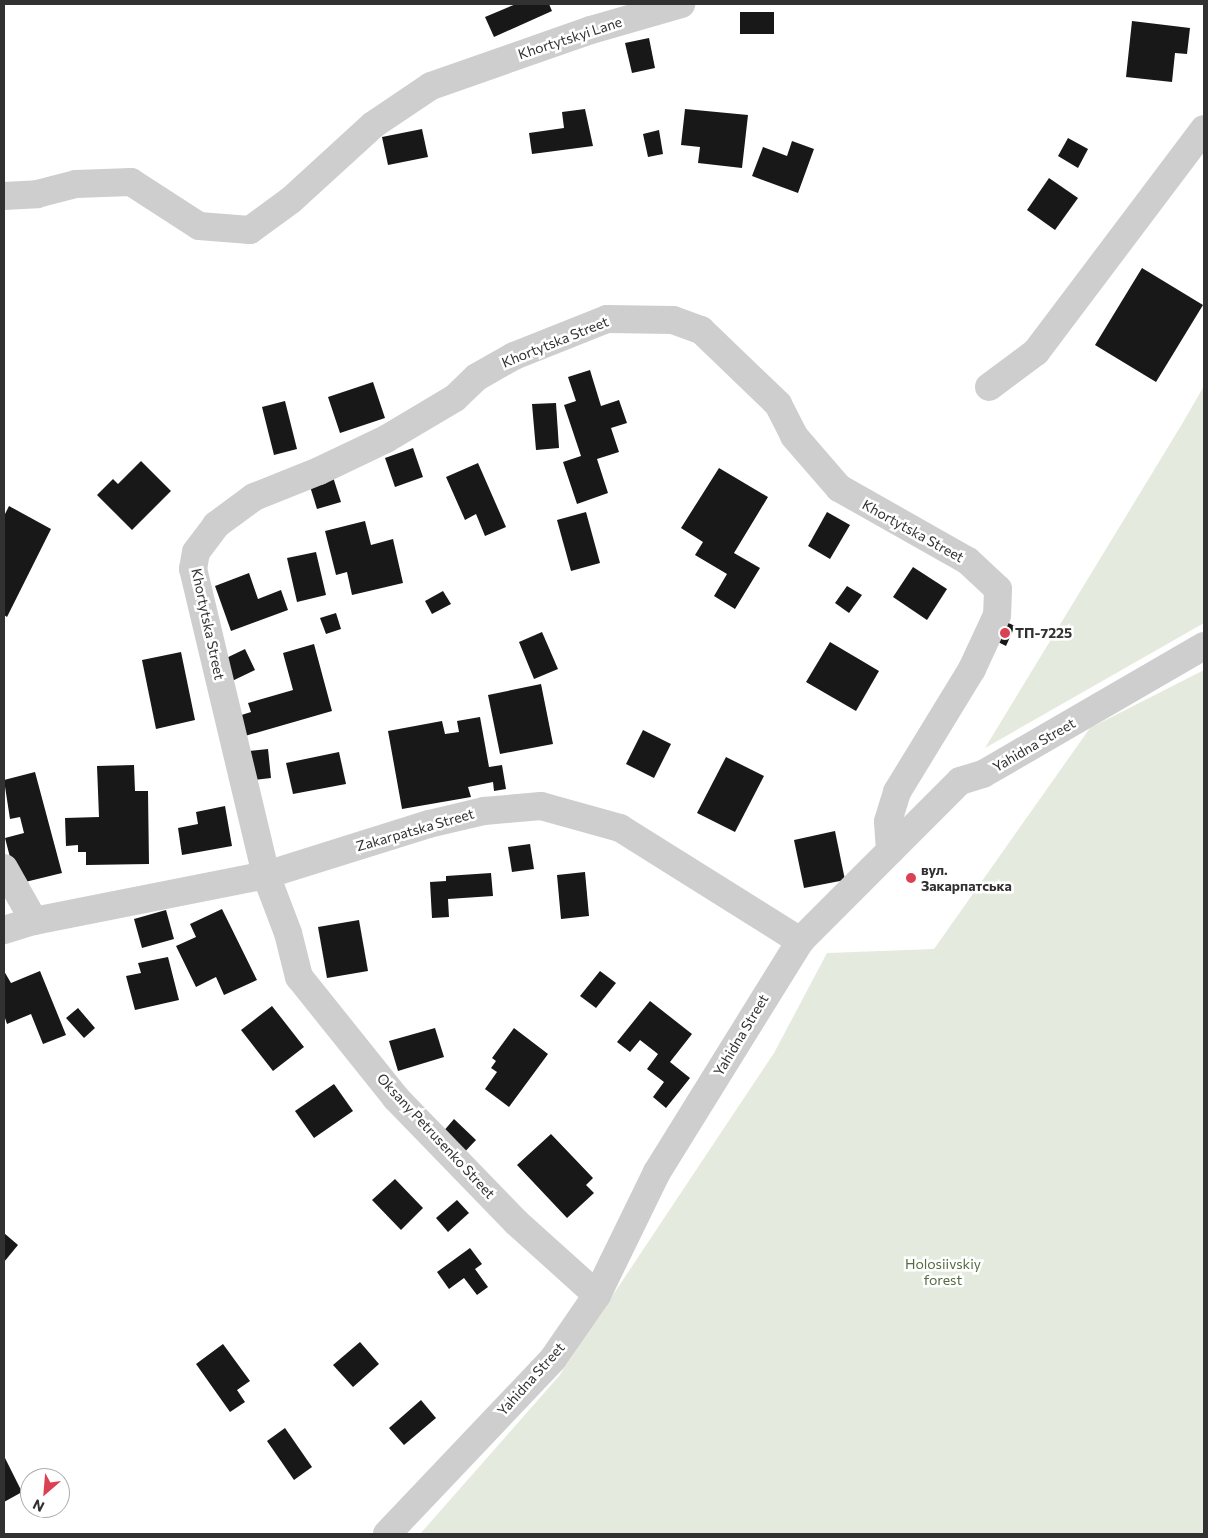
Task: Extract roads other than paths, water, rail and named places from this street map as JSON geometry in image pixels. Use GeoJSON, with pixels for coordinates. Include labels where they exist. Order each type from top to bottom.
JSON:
{"type":"FeatureCollection","features":[{"type":"Feature","properties":{"kind":"street","name":"Khortytskyi Lane"},"geometry":{"type":"LineString","coordinates":[[4,196],[37,194],[76,184],[132,182],[199,226],[250,230],[291,200],[372,125],[431,86],[591,30],[681,4]]}},
{"type":"Feature","properties":{"kind":"street"},"geometry":{"type":"LineString","coordinates":[[989,387],[1036,352],[1204,129]]}},
{"type":"Feature","properties":{"kind":"street","name":"Khortytska Street"},"geometry":{"type":"LineString","coordinates":[[266,875],[194,569],[196,552],[216,525],[254,497],[318,471],[386,439],[455,398],[477,377],[514,356],[607,319],[635,317],[673,320],[700,330],[778,404],[794,436],[838,488],[968,562],[998,589],[997,614],[972,669],[896,792],[888,822],[890,851]]}},
{"type":"Feature","properties":{"kind":"street","name":"Yahidna Street"},"geometry":{"type":"LineString","coordinates":[[387,1534],[554,1359],[597,1295],[657,1172],[751,1016],[800,942],[960,781],[991,770],[1204,646]]}},
{"type":"Feature","properties":{"kind":"street","name":"Zakarpatska Street"},"geometry":{"type":"LineString","coordinates":[[4,930],[34,921],[266,875],[429,824],[512,806],[541,806],[620,828],[800,942]]}},
{"type":"Feature","properties":{"kind":"street"},"geometry":{"type":"LineString","coordinates":[[4,868],[34,921]]}},
{"type":"Feature","properties":{"kind":"street","name":"Oksany Petrusenko Street"},"geometry":{"type":"LineString","coordinates":[[266,875],[288,933],[299,977],[396,1098],[516,1222],[597,1295]]}},
{"type":"Feature","properties":{"kind":"place","name":"ТП-7225"},"geometry":{"type":"Point","coordinates":[1005,633]}},
{"type":"Feature","properties":{"kind":"place","name":"вул. Закарпатська"},"geometry":{"type":"Point","coordinates":[911,878]}},
{"type":"Feature","properties":{"kind":"park label","name":"Holosiivskiy forest"},"geometry":{"type":"Point","coordinates":[943,1272]}}]}
